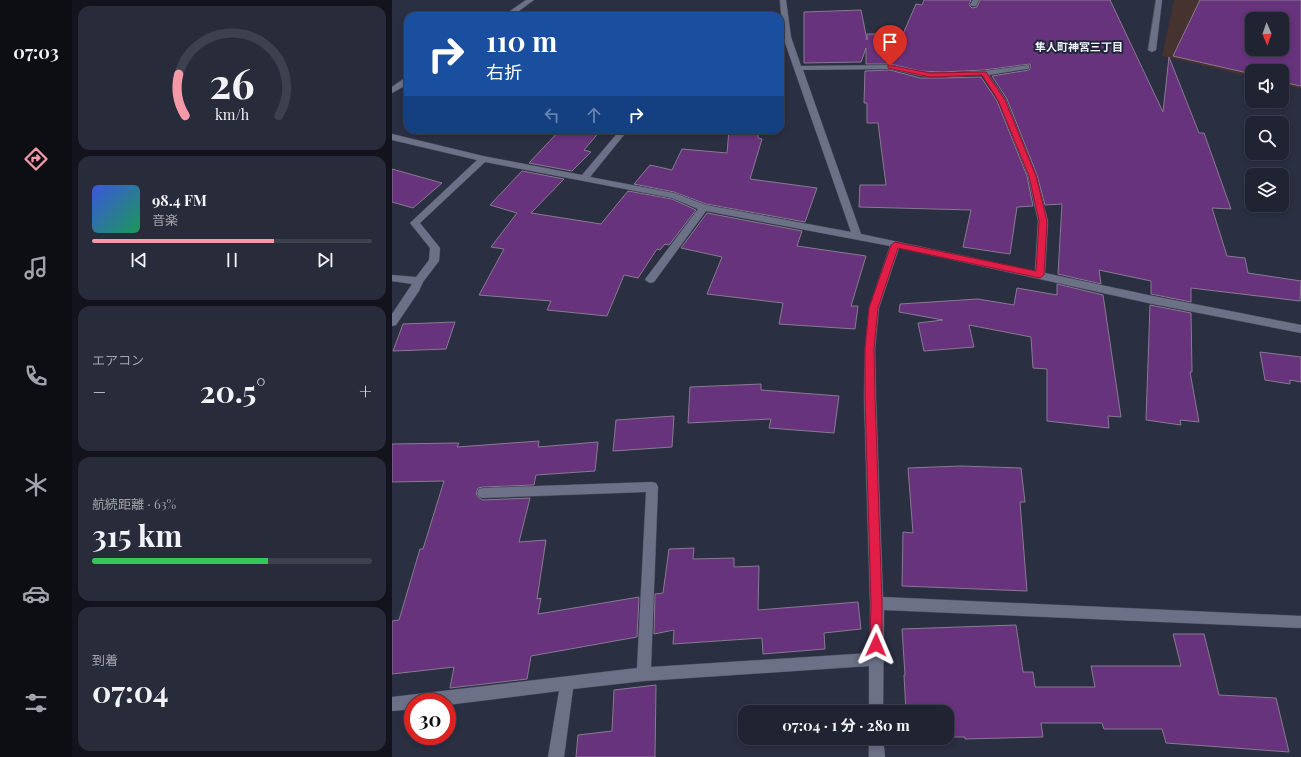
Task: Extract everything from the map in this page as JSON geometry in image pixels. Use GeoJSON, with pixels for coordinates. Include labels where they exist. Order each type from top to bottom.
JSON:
{"type":"FeatureCollection","features":[{"type":"Feature","properties":{"kind":"street"},"geometry":{"type":"LineString","coordinates":[[513,12],[530,0]]}},
{"type":"Feature","properties":{"kind":"street"},"geometry":{"type":"LineString","coordinates":[[783,0],[787,37],[857,236]]}},
{"type":"Feature","properties":{"kind":"street"},"geometry":{"type":"LineString","coordinates":[[1152,50],[1159,0]]}},
{"type":"Feature","properties":{"kind":"street"},"geometry":{"type":"LineString","coordinates":[[798,68],[890,66],[930,75],[984,73],[1026,67]]}},
{"type":"Feature","properties":{"kind":"street"},"geometry":{"type":"LineString","coordinates":[[984,73],[1002,100],[1032,176],[1043,221],[1040,275]]}},
{"type":"Feature","properties":{"kind":"street"},"geometry":{"type":"LineString","coordinates":[[392,91],[404,83]]}},
{"type":"Feature","properties":{"kind":"street"},"geometry":{"type":"LineString","coordinates":[[584,179],[621,134]]}},
{"type":"Feature","properties":{"kind":"street"},"geometry":{"type":"LineString","coordinates":[[392,137],[483,160],[674,196],[704,208],[857,236],[1148,299],[1301,329]]}},
{"type":"Feature","properties":{"kind":"street"},"geometry":{"type":"LineString","coordinates":[[392,322],[415,289],[418,281],[434,261],[434,248],[415,223],[483,160]]}},
{"type":"Feature","properties":{"kind":"street"},"geometry":{"type":"LineString","coordinates":[[650,280],[704,208]]}},
{"type":"Feature","properties":{"kind":"street"},"geometry":{"type":"LineString","coordinates":[[876,705],[877,603],[870,397],[870,349],[874,308],[895,245]]}},
{"type":"Feature","properties":{"kind":"street"},"geometry":{"type":"LineString","coordinates":[[392,278],[418,281]]}},
{"type":"Feature","properties":{"kind":"street"},"geometry":{"type":"LineString","coordinates":[[483,493],[652,487],[644,674]]}},
{"type":"Feature","properties":{"kind":"street"},"geometry":{"type":"LineString","coordinates":[[877,603],[1301,622]]}},
{"type":"Feature","properties":{"kind":"street"},"geometry":{"type":"LineString","coordinates":[[392,704],[644,674],[876,659]]}},
{"type":"Feature","properties":{"kind":"street"},"geometry":{"type":"LineString","coordinates":[[556,757],[567,684]]}},
{"type":"Feature","properties":{"kind":"street"},"geometry":{"type":"LineString","coordinates":[[876,745],[877,757]]}},
{"type":"Feature","properties":{"kind":"shaded area"},"geometry":{"type":"Polygon","coordinates":[[[1174,0],[1301,0],[1301,89],[1289,86],[1289,64],[1245,64],[1245,75],[1162,56],[1174,0]]]}},
{"type":"Feature","properties":{"kind":"building"},"geometry":{"type":"Polygon","coordinates":[[[924,0],[971,0],[969,5],[972,8],[977,7],[980,0],[1110,0],[1163,112],[1169,57],[1199,133],[1204,133],[1231,209],[1212,208],[1227,256],[1245,258],[1248,273],[1301,281],[1300,301],[1191,288],[1191,302],[1151,294],[1151,281],[1099,270],[1101,284],[1058,274],[1062,204],[1045,205],[1037,175],[1007,99],[992,76],[1029,70],[1030,64],[984,70],[942,72],[920,71],[890,64],[866,64],[866,48],[861,62],[804,63],[804,12],[861,10],[867,40],[867,34],[903,34],[916,4],[922,5],[924,0]]]}},
{"type":"Feature","properties":{"kind":"building"},"geometry":{"type":"Polygon","coordinates":[[[1200,0],[1301,0],[1301,86],[1289,83],[1289,64],[1245,64],[1245,72],[1173,56],[1200,0]]]}},
{"type":"Feature","properties":{"kind":"building"},"geometry":{"type":"Polygon","coordinates":[[[890,70],[920,78],[981,77],[997,101],[1027,176],[1033,206],[1017,207],[1010,254],[963,247],[971,210],[859,207],[860,185],[886,185],[878,123],[867,123],[867,103],[864,103],[865,71],[890,70]]]}},
{"type":"Feature","properties":{"kind":"building"},"geometry":{"type":"Polygon","coordinates":[[[556,134],[598,134],[584,150],[591,152],[572,171],[529,163],[556,134]]]}},
{"type":"Feature","properties":{"kind":"building"},"geometry":{"type":"Polygon","coordinates":[[[729,134],[758,134],[758,138],[762,139],[750,179],[817,188],[805,222],[706,204],[674,192],[634,184],[650,165],[672,170],[682,149],[727,153],[729,134]]]}},
{"type":"Feature","properties":{"kind":"building"},"geometry":{"type":"Polygon","coordinates":[[[392,169],[442,183],[413,208],[392,202],[392,169]]]}},
{"type":"Feature","properties":{"kind":"building"},"geometry":{"type":"Polygon","coordinates":[[[522,171],[564,179],[531,213],[601,224],[628,191],[672,199],[696,210],[669,245],[665,244],[660,250],[657,249],[638,278],[624,275],[607,316],[547,310],[551,301],[479,295],[504,249],[491,247],[517,213],[490,205],[522,171]]]}},
{"type":"Feature","properties":{"kind":"building"},"geometry":{"type":"Polygon","coordinates":[[[707,213],[802,231],[797,246],[866,256],[851,306],[858,306],[855,329],[779,324],[783,303],[707,294],[722,257],[681,248],[707,213]]]}},
{"type":"Feature","properties":{"kind":"building"},"geometry":{"type":"Polygon","coordinates":[[[1057,284],[1103,295],[1121,417],[1108,416],[1109,428],[1047,421],[1047,369],[1033,368],[1031,337],[969,325],[974,347],[924,351],[918,323],[943,320],[899,312],[900,304],[978,299],[1014,305],[1017,288],[1057,295],[1057,284]]]}},
{"type":"Feature","properties":{"kind":"building"},"geometry":{"type":"Polygon","coordinates":[[[1150,305],[1191,313],[1192,372],[1190,372],[1199,422],[1180,420],[1181,425],[1146,420],[1150,305]]]}},
{"type":"Feature","properties":{"kind":"building"},"geometry":{"type":"Polygon","coordinates":[[[455,322],[446,349],[393,351],[403,324],[455,322]]]}},
{"type":"Feature","properties":{"kind":"building"},"geometry":{"type":"Polygon","coordinates":[[[1260,352],[1301,357],[1301,382],[1290,380],[1290,384],[1265,380],[1260,352]]]}},
{"type":"Feature","properties":{"kind":"building"},"geometry":{"type":"Polygon","coordinates":[[[761,384],[761,390],[839,396],[834,433],[769,428],[771,419],[688,423],[690,387],[761,384]]]}},
{"type":"Feature","properties":{"kind":"building"},"geometry":{"type":"Polygon","coordinates":[[[674,416],[672,447],[613,451],[616,420],[674,416]]]}},
{"type":"Feature","properties":{"kind":"building"},"geometry":{"type":"Polygon","coordinates":[[[539,441],[538,447],[598,442],[595,471],[536,475],[534,485],[483,487],[478,488],[476,494],[483,500],[530,498],[519,542],[546,540],[537,599],[541,598],[538,614],[639,597],[637,637],[531,656],[527,679],[450,688],[454,667],[392,674],[392,621],[399,620],[420,549],[423,549],[444,481],[392,482],[392,444],[459,443],[457,447],[539,441]]]}},
{"type":"Feature","properties":{"kind":"building"},"geometry":{"type":"Polygon","coordinates":[[[961,466],[1021,468],[1025,502],[1020,502],[1027,591],[902,586],[903,532],[913,533],[908,468],[961,466]]]}},
{"type":"Feature","properties":{"kind":"building"},"geometry":{"type":"Polygon","coordinates":[[[694,548],[693,559],[734,558],[734,567],[759,566],[758,610],[858,602],[861,629],[824,633],[825,649],[763,654],[762,638],[673,644],[674,630],[654,634],[655,594],[663,593],[669,549],[694,548]]]}},
{"type":"Feature","properties":{"kind":"building"},"geometry":{"type":"Polygon","coordinates":[[[1016,625],[1023,672],[1033,672],[1035,687],[1095,687],[1091,666],[1181,666],[1173,634],[1204,634],[1219,695],[1276,698],[1289,752],[1166,743],[1162,729],[1104,729],[1102,723],[1041,723],[1043,737],[965,739],[965,737],[954,737],[954,705],[906,705],[902,629],[1016,625]]]}},
{"type":"Feature","properties":{"kind":"building"},"geometry":{"type":"Polygon","coordinates":[[[656,685],[655,757],[576,757],[578,735],[612,731],[614,690],[656,685]]]}},
{"type":"Feature","properties":{"kind":"district","name":"隼人町神宮三丁目"},"geometry":{"type":"Point","coordinates":[1079,47]}},
{"type":"Feature","properties":{"kind":"route"},"geometry":{"type":"LineString","coordinates":[[876,645],[877,603],[870,397],[870,349],[874,308],[895,245],[1040,275],[1043,221],[1032,176],[1002,100],[984,73],[930,75],[920,74],[890,66]]}}]}
